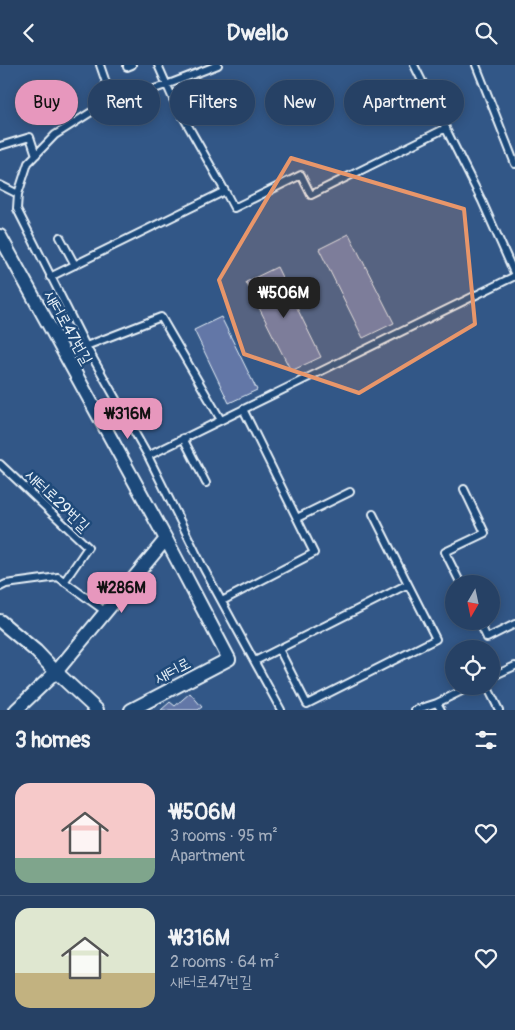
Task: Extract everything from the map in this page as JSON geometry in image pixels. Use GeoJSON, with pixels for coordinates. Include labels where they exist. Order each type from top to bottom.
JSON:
{"type":"FeatureCollection","features":[{"type":"Feature","properties":{"kind":"street","name":"새터로47번길"},"geometry":{"type":"LineString","coordinates":[[0,236],[166,539],[228,659]]}},
{"type":"Feature","properties":{"kind":"street"},"geometry":{"type":"LineString","coordinates":[[16,710],[56,672],[166,539]]}},
{"type":"Feature","properties":{"kind":"street"},"geometry":{"type":"LineString","coordinates":[[0,621],[36,651],[97,710]]}},
{"type":"Feature","properties":{"kind":"street","name":"새터로"},"geometry":{"type":"LineString","coordinates":[[131,710],[228,659]]}},
{"type":"Feature","properties":{"kind":"lane"},"geometry":{"type":"LineString","coordinates":[[100,65],[105,80]]}},
{"type":"Feature","properties":{"kind":"lane"},"geometry":{"type":"LineString","coordinates":[[127,65],[127,67],[132,65]]}},
{"type":"Feature","properties":{"kind":"lane"},"geometry":{"type":"LineString","coordinates":[[158,65],[166,85],[234,207],[301,175],[312,195],[446,129]]}},
{"type":"Feature","properties":{"kind":"lane"},"geometry":{"type":"LineString","coordinates":[[160,87],[218,65]]}},
{"type":"Feature","properties":{"kind":"lane"},"geometry":{"type":"LineString","coordinates":[[148,456],[515,276],[482,201],[414,65]]}},
{"type":"Feature","properties":{"kind":"lane"},"geometry":{"type":"LineString","coordinates":[[476,65],[515,164]]}},
{"type":"Feature","properties":{"kind":"lane"},"geometry":{"type":"LineString","coordinates":[[88,114],[55,135],[28,163],[18,194],[17,209],[86,346],[148,456],[280,710]]}},
{"type":"Feature","properties":{"kind":"lane"},"geometry":{"type":"LineString","coordinates":[[0,146],[30,137],[36,155]]}},
{"type":"Feature","properties":{"kind":"lane"},"geometry":{"type":"LineString","coordinates":[[0,185],[18,194]]}},
{"type":"Feature","properties":{"kind":"lane"},"geometry":{"type":"LineString","coordinates":[[50,277],[225,191]]}},
{"type":"Feature","properties":{"kind":"lane"},"geometry":{"type":"LineString","coordinates":[[60,237],[75,265]]}},
{"type":"Feature","properties":{"kind":"lane"},"geometry":{"type":"LineString","coordinates":[[86,346],[161,317],[221,420]]}},
{"type":"Feature","properties":{"kind":"lane"},"geometry":{"type":"LineString","coordinates":[[222,601],[314,553],[243,409]]}},
{"type":"Feature","properties":{"kind":"lane"},"geometry":{"type":"LineString","coordinates":[[183,439],[206,483]]}},
{"type":"Feature","properties":{"kind":"lane","name":"새터로29번길"},"geometry":{"type":"LineString","coordinates":[[0,463],[88,547],[64,582]]}},
{"type":"Feature","properties":{"kind":"lane"},"geometry":{"type":"LineString","coordinates":[[456,575],[445,552],[485,533],[464,489]]}},
{"type":"Feature","properties":{"kind":"lane"},"geometry":{"type":"LineString","coordinates":[[297,518],[350,492]]}},
{"type":"Feature","properties":{"kind":"lane"},"geometry":{"type":"LineString","coordinates":[[279,649],[307,704],[436,639],[373,513]]}},
{"type":"Feature","properties":{"kind":"lane"},"geometry":{"type":"LineString","coordinates":[[0,587],[6,584],[58,577],[106,612]]}},
{"type":"Feature","properties":{"kind":"lane"},"geometry":{"type":"LineString","coordinates":[[255,661],[408,585]]}},
{"type":"Feature","properties":{"kind":"lane"},"geometry":{"type":"LineString","coordinates":[[483,630],[487,638],[515,624]]}},
{"type":"Feature","properties":{"kind":"lane"},"geometry":{"type":"LineString","coordinates":[[500,673],[515,666]]}},
{"type":"Feature","properties":{"kind":"lane"},"geometry":{"type":"LineString","coordinates":[[415,710],[453,695]]}},
{"type":"Feature","properties":{"kind":"lane"},"geometry":{"type":"LineString","coordinates":[[492,695],[499,710]]}},
{"type":"Feature","properties":{"kind":"lane"},"geometry":{"type":"LineString","coordinates":[[437,703],[441,710]]}},
{"type":"Feature","properties":{"kind":"highlighted area"},"geometry":{"type":"Polygon","coordinates":[[[291,158],[464,209],[475,324],[359,393],[244,354],[219,280],[291,158]]]}},
{"type":"Feature","properties":{"kind":"building"},"geometry":{"type":"Polygon","coordinates":[[[349,234],[394,323],[363,338],[319,249],[349,234]]]}},
{"type":"Feature","properties":{"kind":"building"},"geometry":{"type":"Polygon","coordinates":[[[277,267],[321,357],[291,371],[246,282],[277,267]]]}},
{"type":"Feature","properties":{"kind":"building"},"geometry":{"type":"Polygon","coordinates":[[[221,317],[257,390],[229,403],[194,330],[221,317]]]}},
{"type":"Feature","properties":{"kind":"building"},"geometry":{"type":"Polygon","coordinates":[[[190,693],[202,707],[198,710],[161,710],[170,702],[175,706],[190,693]]]}}]}
